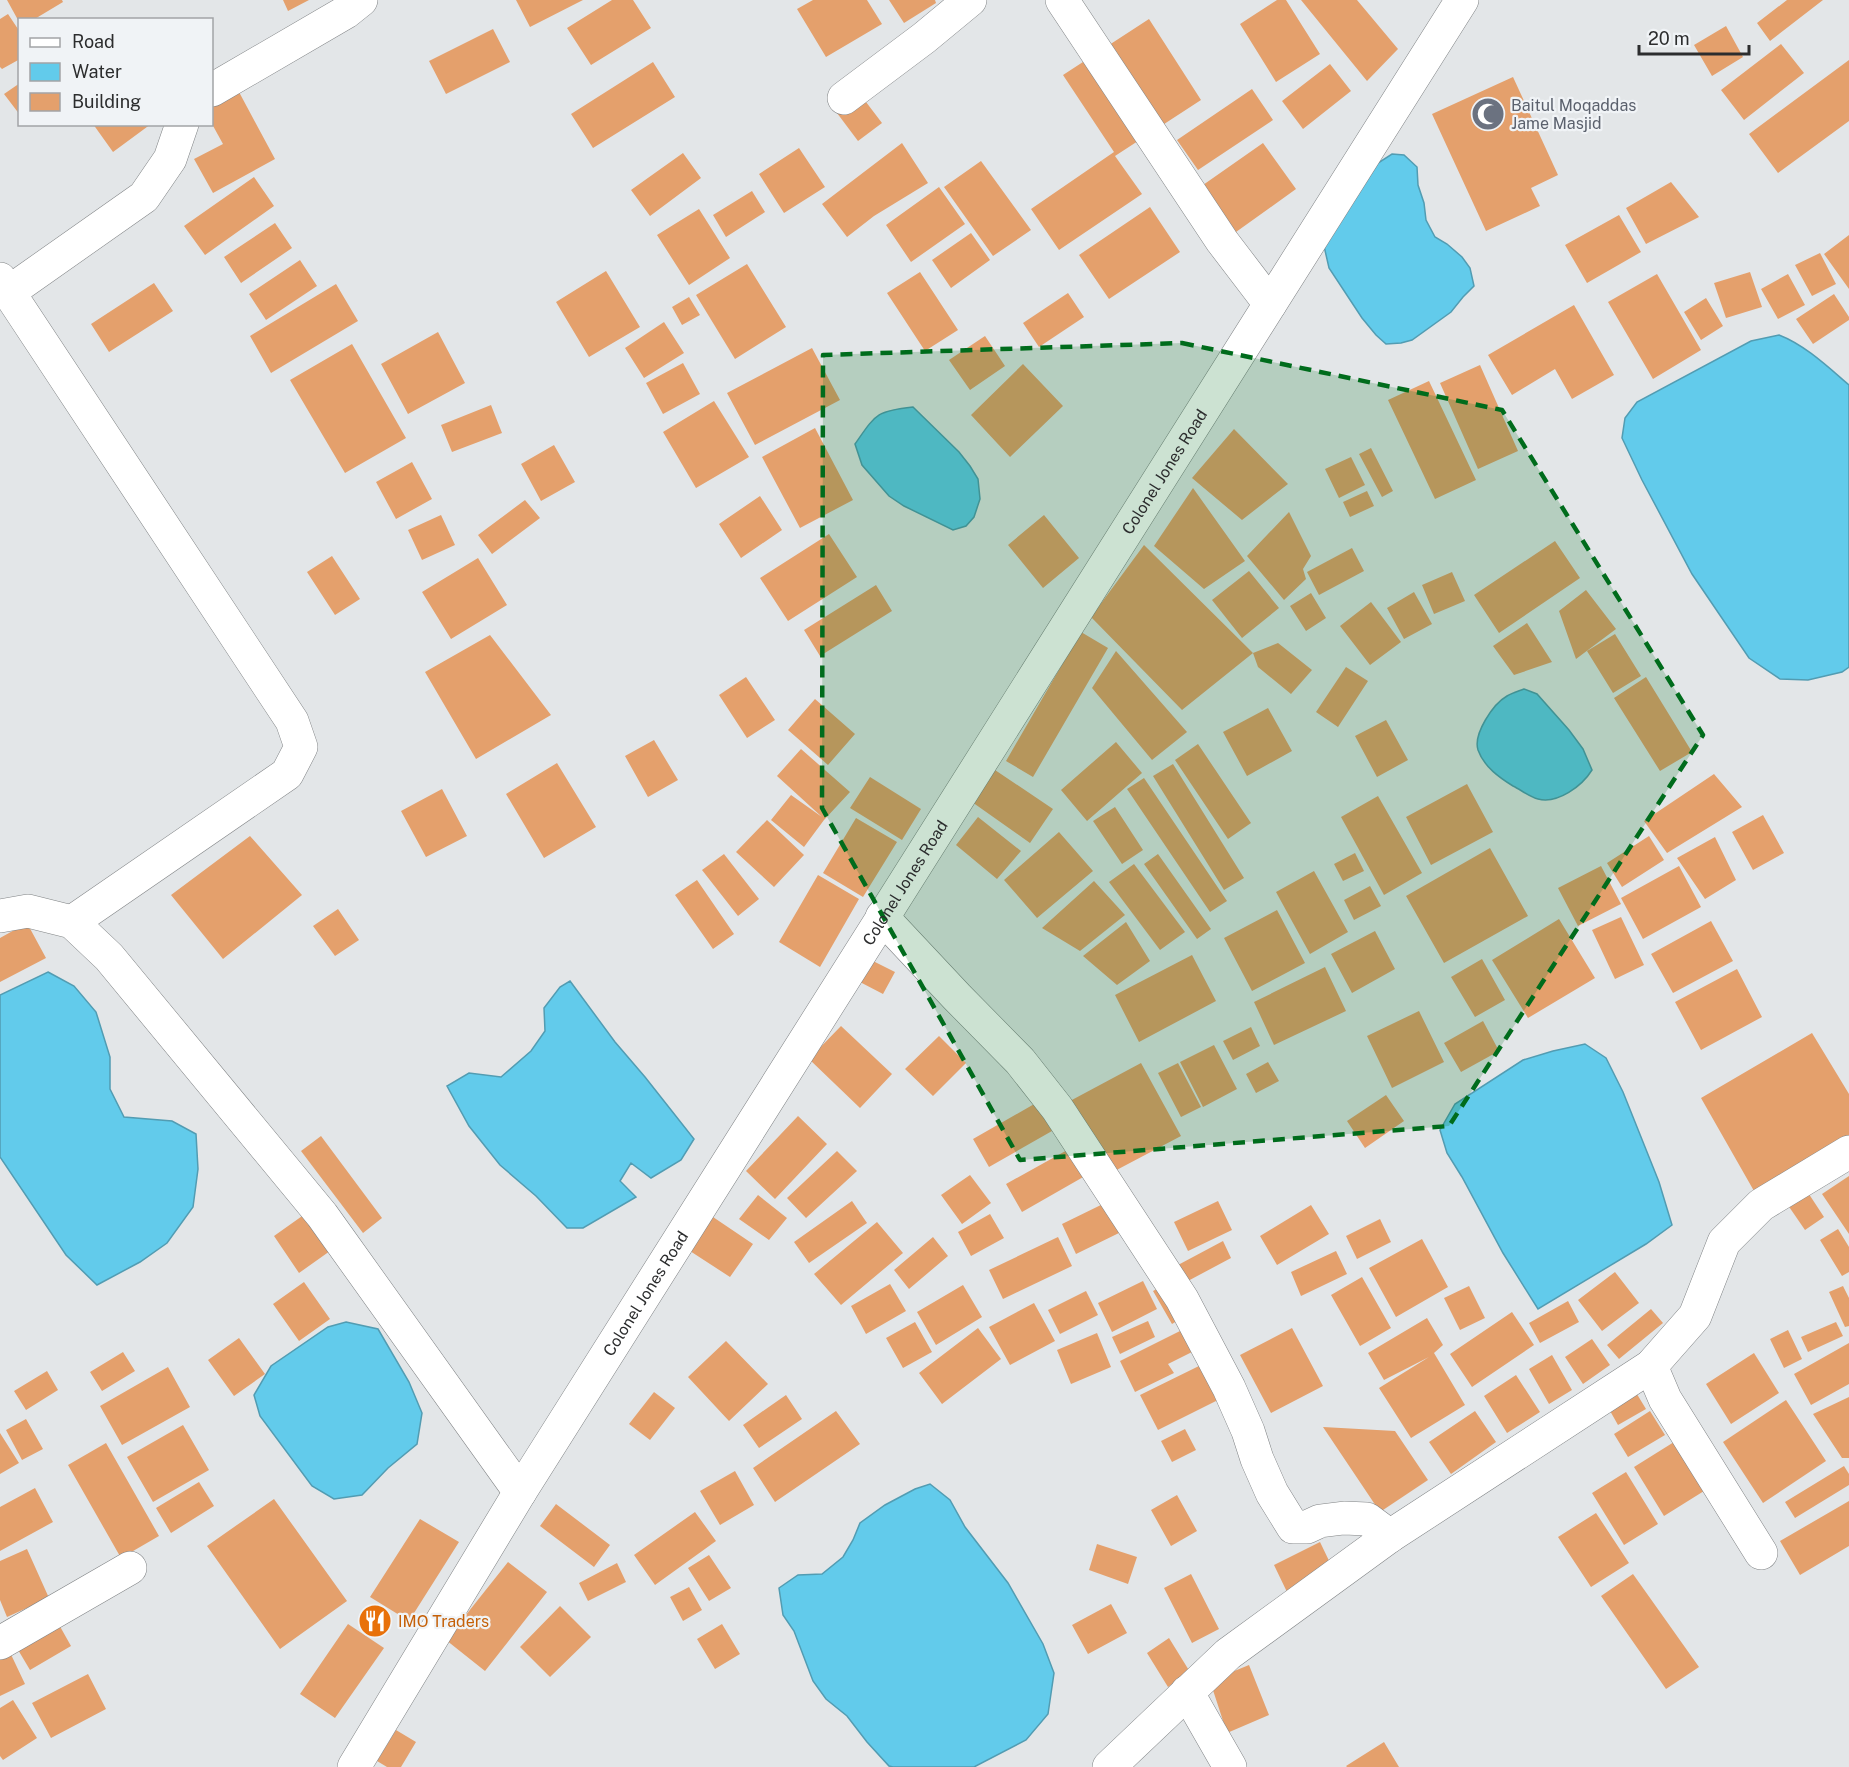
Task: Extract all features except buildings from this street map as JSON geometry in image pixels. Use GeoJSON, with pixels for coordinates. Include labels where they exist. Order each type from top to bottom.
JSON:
{"type":"FeatureCollection","features":[{"type":"Feature","properties":{"kind":"street"},"geometry":{"type":"LineString","coordinates":[[213,89],[346,12],[361,0]]}},
{"type":"Feature","properties":{"kind":"street"},"geometry":{"type":"LineString","coordinates":[[844,98],[970,0]]}},
{"type":"Feature","properties":{"kind":"street"},"geometry":{"type":"LineString","coordinates":[[1062,0],[1182,183],[1270,304]]}},
{"type":"Feature","properties":{"kind":"street","name":"Colonel Jones Road"},"geometry":{"type":"LineString","coordinates":[[354,1767],[520,1492],[1462,0]]}},
{"type":"Feature","properties":{"kind":"street"},"geometry":{"type":"LineString","coordinates":[[72,922],[287,774],[301,747],[292,721],[4,286],[144,197],[170,159],[181,126]]}},
{"type":"Feature","properties":{"kind":"street"},"geometry":{"type":"LineString","coordinates":[[0,916],[28,911],[72,922],[109,957],[322,1215],[520,1492]]}},
{"type":"Feature","properties":{"kind":"street"},"geometry":{"type":"LineString","coordinates":[[882,918],[1020,1061],[1057,1108],[1182,1299],[1229,1388],[1272,1493],[1293,1527],[1308,1527],[1320,1521],[1344,1518],[1367,1519],[1390,1536]]}},
{"type":"Feature","properties":{"kind":"street"},"geometry":{"type":"LineString","coordinates":[[1109,1767],[1228,1654],[1390,1536],[1652,1366],[1695,1316],[1724,1242],[1761,1205],[1849,1152]]}},
{"type":"Feature","properties":{"kind":"street"},"geometry":{"type":"LineString","coordinates":[[1652,1366],[1665,1399],[1761,1553]]}},
{"type":"Feature","properties":{"kind":"street"},"geometry":{"type":"LineString","coordinates":[[0,1643],[130,1568]]}},
{"type":"Feature","properties":{"kind":"street"},"geometry":{"type":"LineString","coordinates":[[1187,1692],[1230,1767]]}},
{"type":"Feature","properties":{"kind":"highlighted area"},"geometry":{"type":"Polygon","coordinates":[[[1182,343],[1502,410],[1703,735],[1449,1126],[1020,1160],[822,808],[823,355],[1182,343]]]}},
{"type":"Feature","properties":{"kind":"water"},"geometry":{"type":"Polygon","coordinates":[[[1392,154],[1404,155],[1417,167],[1418,185],[1424,203],[1426,220],[1435,237],[1462,257],[1470,268],[1474,286],[1451,312],[1412,340],[1386,344],[1362,318],[1329,268],[1324,246],[1378,163],[1392,154]]]}},
{"type":"Feature","properties":{"kind":"water"},"geometry":{"type":"Polygon","coordinates":[[[1779,335],[1807,350],[1849,385],[1849,667],[1842,672],[1808,680],[1780,679],[1749,658],[1692,574],[1622,438],[1625,418],[1637,402],[1751,341],[1779,335]]]}},
{"type":"Feature","properties":{"kind":"water"},"geometry":{"type":"Polygon","coordinates":[[[913,407],[959,452],[978,479],[980,499],[974,517],[966,526],[953,530],[904,506],[889,496],[862,465],[855,444],[873,420],[891,410],[913,407]]]}},
{"type":"Feature","properties":{"kind":"water"},"geometry":{"type":"Polygon","coordinates":[[[1524,689],[1537,694],[1569,730],[1583,749],[1592,770],[1576,788],[1553,799],[1535,798],[1508,783],[1488,767],[1478,750],[1478,736],[1490,712],[1507,696],[1524,689]]]}},
{"type":"Feature","properties":{"kind":"water"},"geometry":{"type":"Polygon","coordinates":[[[48,972],[74,986],[96,1012],[110,1057],[110,1089],[124,1117],[172,1121],[196,1134],[198,1169],[193,1207],[167,1243],[140,1262],[97,1285],[66,1255],[0,1157],[0,995],[48,972]]]}},
{"type":"Feature","properties":{"kind":"water"},"geometry":{"type":"Polygon","coordinates":[[[570,981],[615,1042],[694,1139],[681,1160],[651,1178],[631,1163],[620,1181],[636,1197],[583,1228],[567,1228],[536,1196],[500,1165],[469,1126],[447,1086],[469,1073],[501,1077],[531,1051],[545,1031],[544,1008],[560,987],[570,981]]]}},
{"type":"Feature","properties":{"kind":"water"},"geometry":{"type":"Polygon","coordinates":[[[1585,1044],[1606,1058],[1623,1092],[1659,1182],[1672,1225],[1646,1244],[1538,1309],[1503,1253],[1447,1153],[1440,1130],[1455,1104],[1523,1060],[1585,1044]]]}},
{"type":"Feature","properties":{"kind":"water"},"geometry":{"type":"Polygon","coordinates":[[[346,1322],[378,1329],[409,1382],[422,1413],[417,1444],[388,1468],[362,1495],[334,1499],[312,1486],[260,1416],[254,1395],[271,1366],[328,1327],[346,1322]]]}},
{"type":"Feature","properties":{"kind":"water"},"geometry":{"type":"Polygon","coordinates":[[[930,1484],[950,1500],[965,1527],[1008,1583],[1043,1644],[1054,1673],[1048,1714],[1026,1740],[974,1767],[889,1766],[847,1716],[826,1699],[813,1681],[794,1631],[783,1615],[779,1588],[798,1575],[822,1574],[843,1557],[860,1523],[885,1505],[915,1489],[930,1484]]]}},
{"type":"Feature","properties":{"kind":"place","name":"Baitul Moqaddas Jame Masjid"},"geometry":{"type":"Point","coordinates":[1488,114]}},
{"type":"Feature","properties":{"kind":"place","name":"IMO Traders"},"geometry":{"type":"Point","coordinates":[375,1621]}}]}
